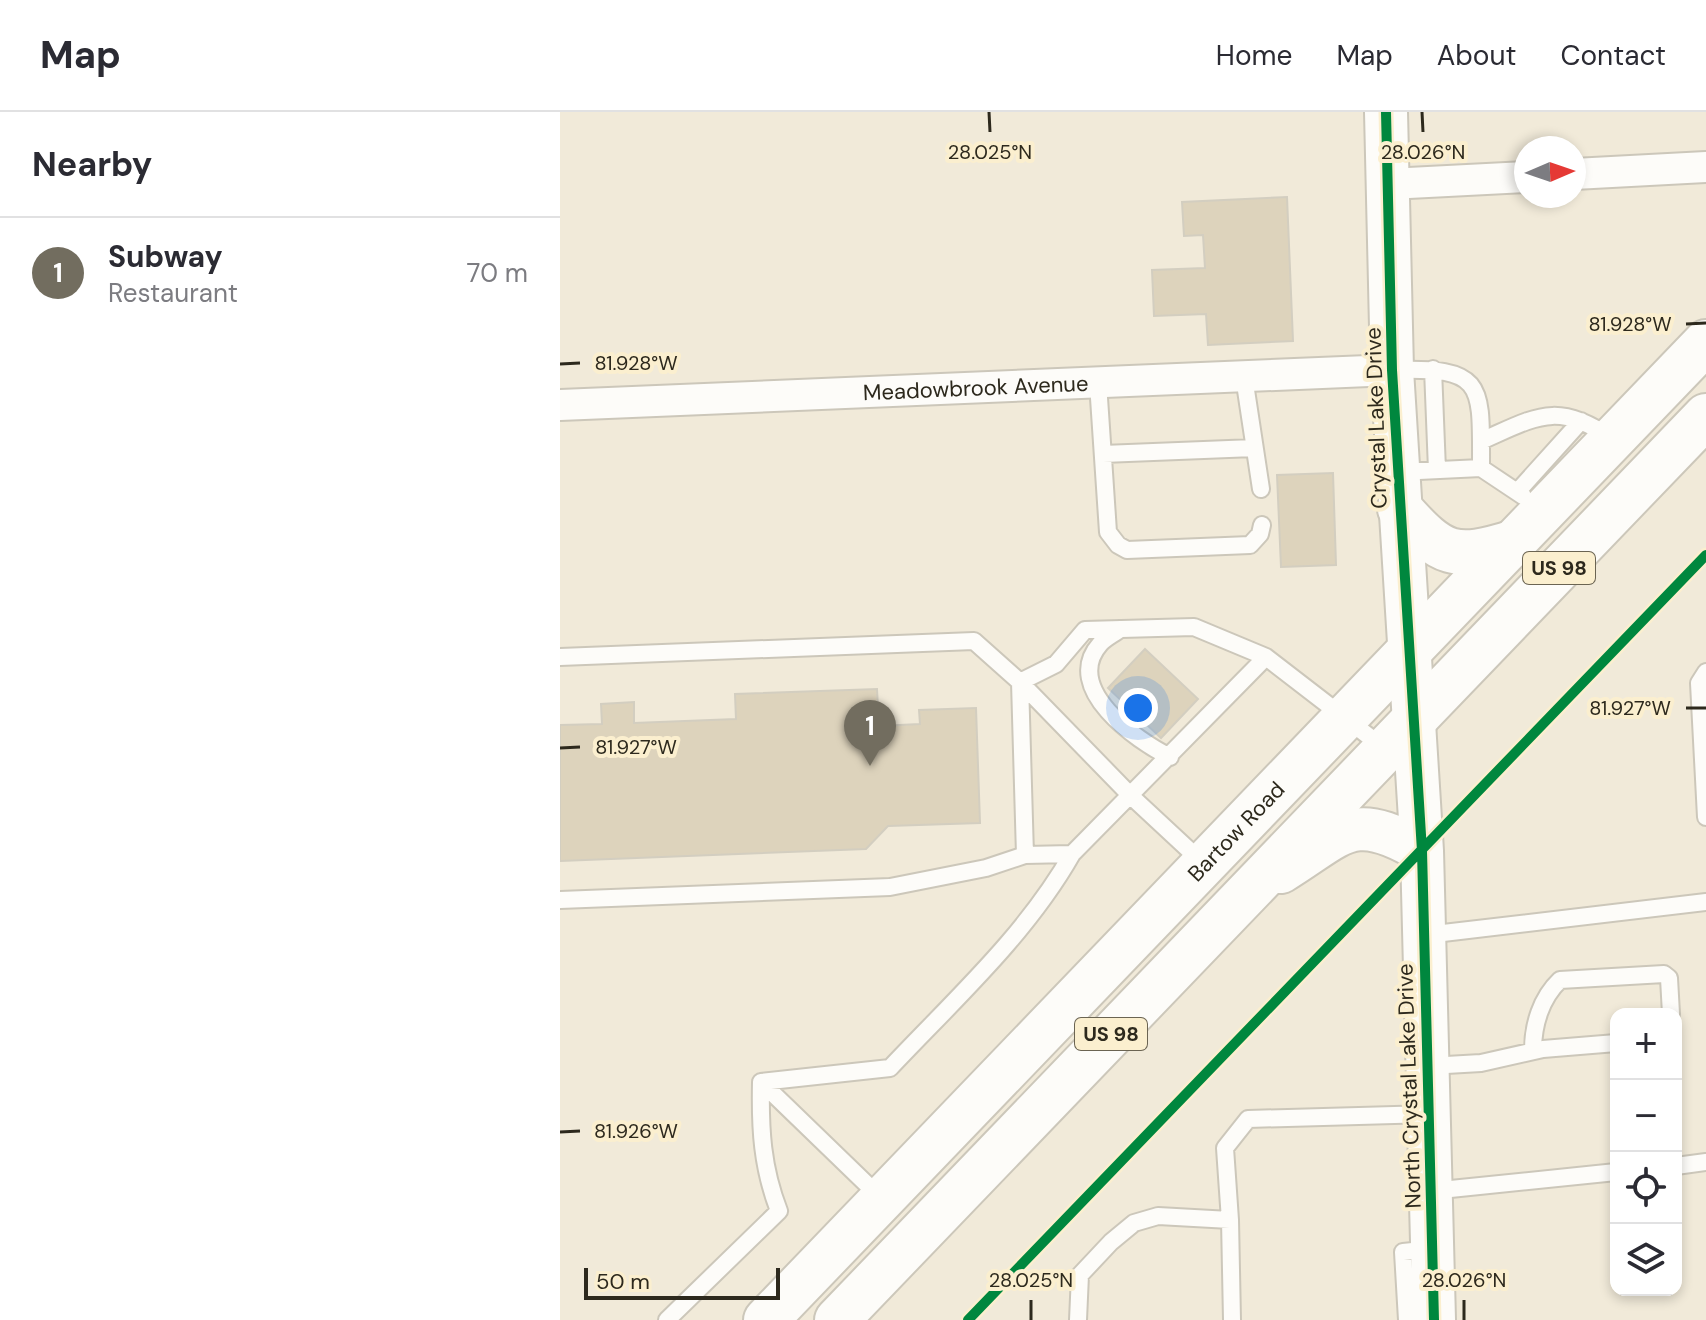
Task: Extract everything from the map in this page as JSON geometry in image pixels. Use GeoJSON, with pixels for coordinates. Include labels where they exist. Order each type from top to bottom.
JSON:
{"type":"FeatureCollection","features":[{"type":"Feature","properties":{"kind":"main road","name":"Bartow Road"},"geometry":{"type":"LineString","coordinates":[[766,1320],[1407,654],[1597,430],[1706,342]]}},
{"type":"Feature","properties":{"kind":"main road","name":"US 98"},"geometry":{"type":"LineString","coordinates":[[837,1320],[1706,416]]}},
{"type":"Feature","properties":{"kind":"main road"},"geometry":{"type":"LineString","coordinates":[[1412,484],[1439,547],[1456,553],[1478,554],[1525,516]]}},
{"type":"Feature","properties":{"kind":"main road"},"geometry":{"type":"LineString","coordinates":[[807,1320],[865,1257],[882,1221],[882,1199]]}},
{"type":"Feature","properties":{"kind":"street","name":"Crystal Lake Drive"},"geometry":{"type":"LineString","coordinates":[[1386,112],[1392,370],[1412,484],[1407,654],[1399,735]]}},
{"type":"Feature","properties":{"kind":"street"},"geometry":{"type":"LineString","coordinates":[[1586,173],[1706,167]]}},
{"type":"Feature","properties":{"kind":"street"},"geometry":{"type":"LineString","coordinates":[[1389,184],[1514,178]]}},
{"type":"Feature","properties":{"kind":"street","name":"Meadowbrook Avenue"},"geometry":{"type":"LineString","coordinates":[[560,405],[1392,370]]}},
{"type":"Feature","properties":{"kind":"street","name":"North Crystal Lake Drive"},"geometry":{"type":"LineString","coordinates":[[1399,735],[1422,851],[1429,1066],[1422,1114],[1433,1191],[1434,1320]]}},
{"type":"Feature","properties":{"kind":"street"},"geometry":{"type":"LineString","coordinates":[[1246,894],[1350,829],[1375,829],[1394,835],[1422,851]]}},
{"type":"Feature","properties":{"kind":"lane"},"geometry":{"type":"LineString","coordinates":[[1392,370],[1433,369],[1464,378],[1479,394],[1481,468],[1525,516]]}},
{"type":"Feature","properties":{"kind":"lane"},"geometry":{"type":"LineString","coordinates":[[1433,369],[1412,484],[1481,468]]}},
{"type":"Feature","properties":{"kind":"lane"},"geometry":{"type":"LineString","coordinates":[[1244,377],[1261,489]]}},
{"type":"Feature","properties":{"kind":"lane"},"geometry":{"type":"LineString","coordinates":[[1098,383],[1108,532],[1118,545],[1127,550],[1250,545],[1260,534],[1262,525]]}},
{"type":"Feature","properties":{"kind":"lane"},"geometry":{"type":"LineString","coordinates":[[1481,441],[1543,413],[1597,430]]}},
{"type":"Feature","properties":{"kind":"lane"},"geometry":{"type":"LineString","coordinates":[[1103,454],[1254,448]]}},
{"type":"Feature","properties":{"kind":"lane"},"geometry":{"type":"LineString","coordinates":[[1020,682],[1056,664],[1085,630],[1194,627],[1266,657],[1346,718],[1399,735]]}},
{"type":"Feature","properties":{"kind":"lane"},"geometry":{"type":"LineString","coordinates":[[1120,629],[1100,644],[1093,657],[1090,669],[1094,696],[1143,744],[1170,757]]}},
{"type":"Feature","properties":{"kind":"lane"},"geometry":{"type":"LineString","coordinates":[[560,657],[974,641],[1020,682],[1132,797],[1204,864]]}},
{"type":"Feature","properties":{"kind":"lane"},"geometry":{"type":"LineString","coordinates":[[761,1082],[890,1068],[1053,887],[1072,854],[1132,797],[1266,657]]}},
{"type":"Feature","properties":{"kind":"lane"},"geometry":{"type":"LineString","coordinates":[[1706,672],[1699,683],[1706,817]]}},
{"type":"Feature","properties":{"kind":"lane"},"geometry":{"type":"LineString","coordinates":[[1020,682],[1025,855]]}},
{"type":"Feature","properties":{"kind":"lane"},"geometry":{"type":"LineString","coordinates":[[560,900],[890,887],[986,868],[1025,855],[1072,854]]}},
{"type":"Feature","properties":{"kind":"lane"},"geometry":{"type":"LineString","coordinates":[[1425,935],[1706,902]]}},
{"type":"Feature","properties":{"kind":"lane"},"geometry":{"type":"LineString","coordinates":[[1533,1050],[1533,1029],[1551,988],[1560,980],[1664,974],[1669,978],[1671,1008]]}},
{"type":"Feature","properties":{"kind":"lane"},"geometry":{"type":"LineString","coordinates":[[1429,1066],[1481,1063],[1533,1050],[1610,1044]]}},
{"type":"Feature","properties":{"kind":"lane"},"geometry":{"type":"LineString","coordinates":[[761,1082],[882,1199]]}},
{"type":"Feature","properties":{"kind":"lane"},"geometry":{"type":"LineString","coordinates":[[667,1320],[779,1211],[766,1179],[760,1140],[761,1082]]}},
{"type":"Feature","properties":{"kind":"lane"},"geometry":{"type":"LineString","coordinates":[[1232,1320],[1225,1148],[1248,1119],[1422,1114]]}},
{"type":"Feature","properties":{"kind":"lane"},"geometry":{"type":"LineString","coordinates":[[1682,1165],[1706,1162]]}},
{"type":"Feature","properties":{"kind":"lane"},"geometry":{"type":"LineString","coordinates":[[1433,1191],[1610,1173]]}},
{"type":"Feature","properties":{"kind":"lane"},"geometry":{"type":"LineString","coordinates":[[1078,1320],[1080,1275],[1134,1223],[1158,1216],[1230,1220]]}},
{"type":"Feature","properties":{"kind":"lane"},"geometry":{"type":"LineString","coordinates":[[1407,1320],[1403,1252],[1433,1249]]}},
{"type":"Feature","properties":{"kind":"building"},"geometry":{"type":"Polygon","coordinates":[[[1287,197],[1293,341],[1208,345],[1206,314],[1154,316],[1152,270],[1205,268],[1203,235],[1184,236],[1182,202],[1287,197]]]}},
{"type":"Feature","properties":{"kind":"building"},"geometry":{"type":"Polygon","coordinates":[[[1333,473],[1336,565],[1281,567],[1277,475],[1333,473]]]}},
{"type":"Feature","properties":{"kind":"building"},"geometry":{"type":"Polygon","coordinates":[[[1145,649],[1198,699],[1161,738],[1108,688],[1145,649]]]}},
{"type":"Feature","properties":{"kind":"building"},"geometry":{"type":"Polygon","coordinates":[[[877,689],[879,726],[920,724],[919,710],[976,708],[980,823],[888,826],[866,849],[560,861],[560,725],[602,724],[601,704],[634,702],[634,723],[736,719],[735,694],[877,689]]]}},
{"type":"Feature","properties":{"kind":"railway"},"geometry":{"type":"LineString","coordinates":[[968,1320],[1706,555]]}},
{"type":"Feature","properties":{"kind":"cycle path"},"geometry":{"type":"LineString","coordinates":[[1386,112],[1392,370],[1422,851],[1434,1320]]}},
{"type":"Feature","properties":{"kind":"cycle path"},"geometry":{"type":"LineString","coordinates":[[968,1320],[1706,555]]}},
{"type":"Feature","properties":{"kind":"place","name":"Subway"},"geometry":{"type":"Point","coordinates":[870,766]}}]}
